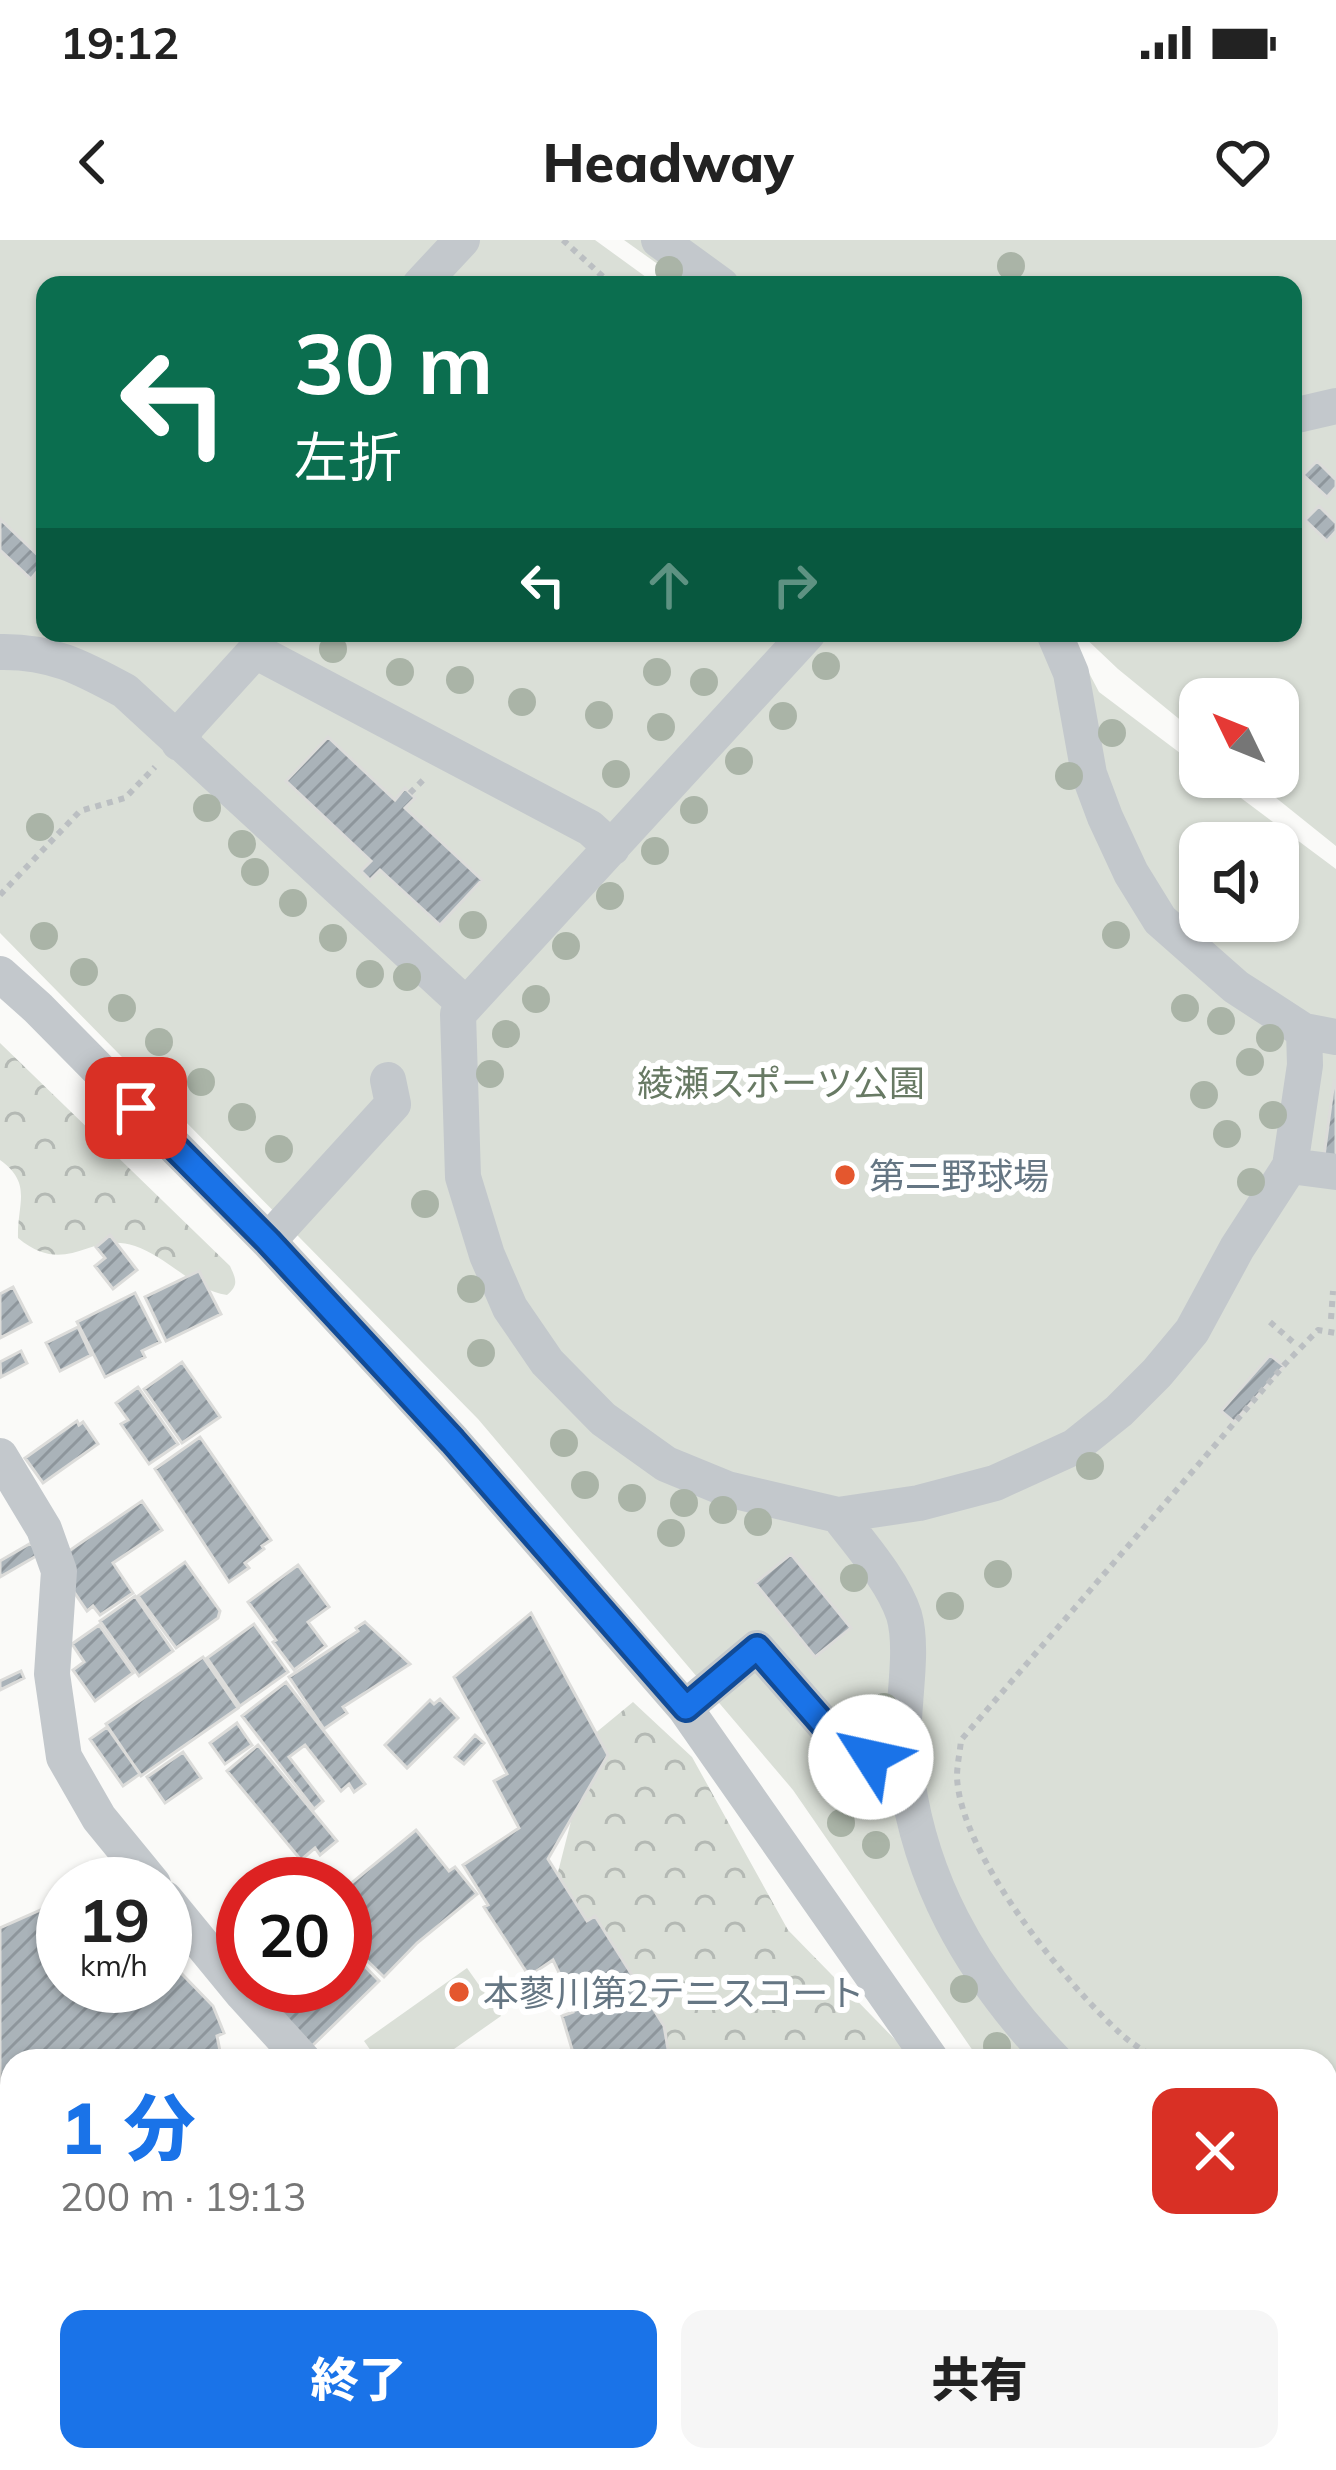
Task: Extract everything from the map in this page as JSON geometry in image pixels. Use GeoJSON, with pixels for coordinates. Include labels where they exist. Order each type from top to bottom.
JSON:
{"type":"FeatureCollection","features":[{"type":"Feature","properties":{"kind":"street"},"geometry":{"type":"LineString","coordinates":[[428,276],[462,240]]}},
{"type":"Feature","properties":{"kind":"street"},"geometry":{"type":"LineString","coordinates":[[658,240],[708,276]]}},
{"type":"Feature","properties":{"kind":"street"},"geometry":{"type":"LineString","coordinates":[[1302,414],[1336,406]]}},
{"type":"Feature","properties":{"kind":"street"},"geometry":{"type":"LineString","coordinates":[[800,642],[458,1014],[463,1177],[487,1255],[510,1308],[547,1362],[603,1420],[666,1464],[727,1489],[838,1515],[919,1503],[995,1483],[1074,1447],[1144,1386],[1192,1331],[1290,1166],[1305,1065],[1320,1034],[1236,988],[1160,920],[1105,817],[1090,774],[1071,673],[1058,642]]}},
{"type":"Feature","properties":{"kind":"street"},"geometry":{"type":"LineString","coordinates":[[0,652],[69,645],[466,1004]]}},
{"type":"Feature","properties":{"kind":"street"},"geometry":{"type":"LineString","coordinates":[[179,743],[187,726],[255,650],[590,828],[612,848]]}},
{"type":"Feature","properties":{"kind":"street"},"geometry":{"type":"LineString","coordinates":[[0,974],[268,1241],[453,1441],[686,1708],[924,2049]]}},
{"type":"Feature","properties":{"kind":"street"},"geometry":{"type":"LineString","coordinates":[[429,1086],[458,1056]]}},
{"type":"Feature","properties":{"kind":"street"},"geometry":{"type":"LineString","coordinates":[[268,1241],[393,1104],[388,1080]]}},
{"type":"Feature","properties":{"kind":"street"},"geometry":{"type":"LineString","coordinates":[[1290,1166],[1336,1172]]}},
{"type":"Feature","properties":{"kind":"street"},"geometry":{"type":"LineString","coordinates":[[0,1456],[44,1529],[59,1571],[52,1674],[64,1757],[99,1818],[131,1857]]}},
{"type":"Feature","properties":{"kind":"street"},"geometry":{"type":"LineString","coordinates":[[838,1515],[884,1577],[904,1616],[904,1752],[921,1852],[952,1925],[998,1996],[1044,2049]]}},
{"type":"Feature","properties":{"kind":"street"},"geometry":{"type":"LineString","coordinates":[[686,1708],[757,1648],[846,1750],[871,1757],[904,1752]]}},
{"type":"Feature","properties":{"kind":"street"},"geometry":{"type":"LineString","coordinates":[[192,1932],[293,2049]]}},
{"type":"Feature","properties":{"kind":"path"},"geometry":{"type":"LineString","coordinates":[[563,240],[602,276]]}},
{"type":"Feature","properties":{"kind":"path"},"geometry":{"type":"LineString","coordinates":[[0,896],[80,812],[125,797],[179,743]]}},
{"type":"Feature","properties":{"kind":"path"},"geometry":{"type":"LineString","coordinates":[[1331,1319],[1333,1291]]}},
{"type":"Feature","properties":{"kind":"path"},"geometry":{"type":"LineString","coordinates":[[1270,1322],[1294,1343]]}},
{"type":"Feature","properties":{"kind":"path"},"geometry":{"type":"LineString","coordinates":[[1142,2049],[1081,1994],[995,1876],[970,1830],[957,1779],[961,1740],[1285,1364],[1318,1330],[1336,1333]]}},
{"type":"Feature","properties":{"kind":"green space","name":"綾瀬スポーツ公園"},"geometry":{"type":"Polygon","coordinates":[[[0,240],[595,240],[645,276],[36,276],[36,642],[1073,642],[1099,692],[1179,752],[1179,798],[1241,798],[1273,822],[1179,822],[1179,942],[1299,942],[1299,841],[1336,869],[1336,2049],[972,2049],[793,1790],[478,1419],[0,933],[0,240]]]}},
{"type":"Feature","properties":{"kind":"green space"},"geometry":{"type":"Polygon","coordinates":[[[624,240],[1336,240],[1336,846],[1276,798],[1299,798],[1299,678],[1179,678],[1179,719],[1090,642],[1302,642],[1302,276],[674,276],[624,240]]]}},
{"type":"Feature","properties":{"kind":"green space"},"geometry":{"type":"Polygon","coordinates":[[[0,1043],[230,1266],[235,1282],[227,1295],[204,1287],[135,1246],[104,1244],[51,1254],[18,1238],[20,1186],[0,1160],[0,1043]]]}},
{"type":"Feature","properties":{"kind":"green space"},"geometry":{"type":"Polygon","coordinates":[[[633,1702],[692,1757],[788,1930],[904,2049],[632,2049],[557,1876],[593,1735],[633,1702]]]}},
{"type":"Feature","properties":{"kind":"green space","name":"本蓼川第2テニスコート"},"geometry":{"type":"Polygon","coordinates":[[[467,1968],[501,2016],[454,2049],[370,2049],[364,2041],[467,1968]]]}},
{"type":"Feature","properties":{"kind":"building"},"geometry":{"type":"Polygon","coordinates":[[[1317,461],[1336,480],[1327,497],[1303,475],[1317,461]]]}},
{"type":"Feature","properties":{"kind":"building"},"geometry":{"type":"Polygon","coordinates":[[[1319,506],[1336,523],[1327,541],[1305,520],[1319,506]]]}},
{"type":"Feature","properties":{"kind":"building"},"geometry":{"type":"Polygon","coordinates":[[[0,519],[36,553],[36,573],[31,579],[0,550],[0,519]]]}},
{"type":"Feature","properties":{"kind":"building"},"geometry":{"type":"Polygon","coordinates":[[[328,737],[395,800],[405,788],[415,798],[405,808],[482,880],[440,925],[380,870],[370,880],[361,871],[371,861],[286,781],[328,737]]]}},
{"type":"Feature","properties":{"kind":"building"},"geometry":{"type":"Polygon","coordinates":[[[1336,1081],[1336,1158],[1324,1156],[1336,1081]]]}},
{"type":"Feature","properties":{"kind":"building"},"geometry":{"type":"Polygon","coordinates":[[[110,1235],[137,1270],[113,1289],[95,1266],[105,1258],[96,1247],[110,1235]]]}},
{"type":"Feature","properties":{"kind":"building"},"geometry":{"type":"Polygon","coordinates":[[[199,1271],[221,1314],[166,1341],[145,1297],[199,1271]]]}},
{"type":"Feature","properties":{"kind":"building"},"geometry":{"type":"Polygon","coordinates":[[[13,1287],[31,1322],[0,1338],[0,1294],[13,1287]]]}},
{"type":"Feature","properties":{"kind":"building"},"geometry":{"type":"Polygon","coordinates":[[[135,1293],[160,1342],[142,1351],[145,1357],[105,1377],[77,1322],[135,1293]]]}},
{"type":"Feature","properties":{"kind":"building"},"geometry":{"type":"Polygon","coordinates":[[[78,1327],[91,1355],[60,1371],[46,1343],[78,1327]]]}},
{"type":"Feature","properties":{"kind":"building"},"geometry":{"type":"Polygon","coordinates":[[[21,1351],[27,1363],[1,1377],[0,1362],[21,1351]]]}},
{"type":"Feature","properties":{"kind":"building"},"geometry":{"type":"Polygon","coordinates":[[[1270,1355],[1284,1366],[1234,1422],[1221,1411],[1270,1355]]]}},
{"type":"Feature","properties":{"kind":"building"},"geometry":{"type":"Polygon","coordinates":[[[182,1362],[220,1417],[182,1443],[144,1389],[182,1362]]]}},
{"type":"Feature","properties":{"kind":"building"},"geometry":{"type":"Polygon","coordinates":[[[138,1387],[178,1444],[149,1464],[121,1424],[128,1420],[116,1403],[138,1387]]]}},
{"type":"Feature","properties":{"kind":"building"},"geometry":{"type":"Polygon","coordinates":[[[77,1421],[79,1425],[83,1422],[98,1444],[43,1483],[25,1458],[77,1421]]]}},
{"type":"Feature","properties":{"kind":"building"},"geometry":{"type":"Polygon","coordinates":[[[200,1437],[271,1540],[245,1563],[249,1568],[229,1582],[155,1469],[200,1437]]]}},
{"type":"Feature","properties":{"kind":"building"},"geometry":{"type":"Polygon","coordinates":[[[142,1501],[162,1530],[113,1563],[133,1593],[100,1615],[93,1606],[87,1611],[68,1583],[60,1557],[142,1501]]]}},
{"type":"Feature","properties":{"kind":"building"},"geometry":{"type":"Polygon","coordinates":[[[31,1543],[38,1555],[0,1577],[0,1561],[31,1543]]]}},
{"type":"Feature","properties":{"kind":"building"},"geometry":{"type":"Polygon","coordinates":[[[791,1554],[851,1628],[815,1657],[755,1583],[791,1554]]]}},
{"type":"Feature","properties":{"kind":"building"},"geometry":{"type":"Polygon","coordinates":[[[185,1562],[220,1611],[218,1618],[176,1648],[138,1596],[185,1562]]]}},
{"type":"Feature","properties":{"kind":"building"},"geometry":{"type":"Polygon","coordinates":[[[298,1565],[329,1607],[308,1622],[326,1646],[294,1670],[248,1602],[298,1565]]]}},
{"type":"Feature","properties":{"kind":"building"},"geometry":{"type":"Polygon","coordinates":[[[135,1596],[173,1651],[139,1676],[100,1621],[135,1596]]]}},
{"type":"Feature","properties":{"kind":"building"},"geometry":{"type":"Polygon","coordinates":[[[531,1613],[608,1755],[548,1859],[587,1921],[595,1916],[664,2026],[668,2049],[572,2049],[562,2016],[573,2012],[553,1960],[529,1976],[484,1907],[488,1905],[463,1865],[519,1828],[494,1781],[507,1774],[454,1677],[531,1613]]]}},
{"type":"Feature","properties":{"kind":"building"},"geometry":{"type":"Polygon","coordinates":[[[365,1622],[410,1664],[343,1707],[347,1713],[324,1729],[289,1677],[365,1622]]]}},
{"type":"Feature","properties":{"kind":"building"},"geometry":{"type":"Polygon","coordinates":[[[254,1624],[288,1672],[240,1706],[207,1658],[254,1624]]]}},
{"type":"Feature","properties":{"kind":"building"},"geometry":{"type":"Polygon","coordinates":[[[99,1625],[133,1673],[95,1701],[73,1670],[84,1662],[72,1644],[99,1625]]]}},
{"type":"Feature","properties":{"kind":"building"},"geometry":{"type":"Polygon","coordinates":[[[203,1657],[238,1708],[141,1776],[106,1724],[203,1657]]]}},
{"type":"Feature","properties":{"kind":"building"},"geometry":{"type":"Polygon","coordinates":[[[21,1671],[24,1678],[0,1690],[0,1681],[21,1671]]]}},
{"type":"Feature","properties":{"kind":"building"},"geometry":{"type":"Polygon","coordinates":[[[286,1682],[365,1784],[354,1792],[349,1784],[341,1791],[305,1745],[289,1757],[323,1801],[314,1809],[242,1716],[286,1682]]]}},
{"type":"Feature","properties":{"kind":"building"},"geometry":{"type":"Polygon","coordinates":[[[440,1699],[458,1718],[407,1768],[385,1745],[430,1700],[434,1704],[440,1699]]]}},
{"type":"Feature","properties":{"kind":"building"},"geometry":{"type":"Polygon","coordinates":[[[237,1723],[252,1745],[225,1764],[210,1743],[237,1723]]]}},
{"type":"Feature","properties":{"kind":"building"},"geometry":{"type":"Polygon","coordinates":[[[107,1727],[140,1774],[123,1786],[90,1739],[107,1727]]]}},
{"type":"Feature","properties":{"kind":"building"},"geometry":{"type":"Polygon","coordinates":[[[475,1735],[484,1743],[464,1764],[455,1757],[475,1735]]]}},
{"type":"Feature","properties":{"kind":"building"},"geometry":{"type":"Polygon","coordinates":[[[258,1745],[337,1841],[320,1855],[315,1848],[299,1857],[227,1771],[258,1745]]]}},
{"type":"Feature","properties":{"kind":"building"},"geometry":{"type":"Polygon","coordinates":[[[183,1752],[201,1778],[165,1803],[147,1777],[183,1752]]]}},
{"type":"Feature","properties":{"kind":"building"},"geometry":{"type":"Polygon","coordinates":[[[416,1830],[449,1871],[455,1867],[477,1894],[384,1977],[372,1965],[372,1866],[416,1830]]]}},
{"type":"Feature","properties":{"kind":"building"},"geometry":{"type":"Polygon","coordinates":[[[36,1912],[36,2013],[192,2013],[192,1984],[213,2006],[224,2033],[217,2036],[220,2049],[0,2049],[0,1928],[36,1912]]]}},
{"type":"Feature","properties":{"kind":"building"},"geometry":{"type":"Polygon","coordinates":[[[280,2013],[346,2013],[312,2046],[280,2013]]]}},
{"type":"Feature","properties":{"kind":"place","name":"第二野球場"},"geometry":{"type":"Point","coordinates":[845,1175]}},
{"type":"Feature","properties":{"kind":"place","name":"本蓼川第2テニスコート"},"geometry":{"type":"Point","coordinates":[459,1992]}},
{"type":"Feature","properties":{"kind":"route"},"geometry":{"type":"LineString","coordinates":[[136,1108],[268,1241],[453,1441],[686,1708],[757,1648],[846,1750],[871,1757]]}}]}
